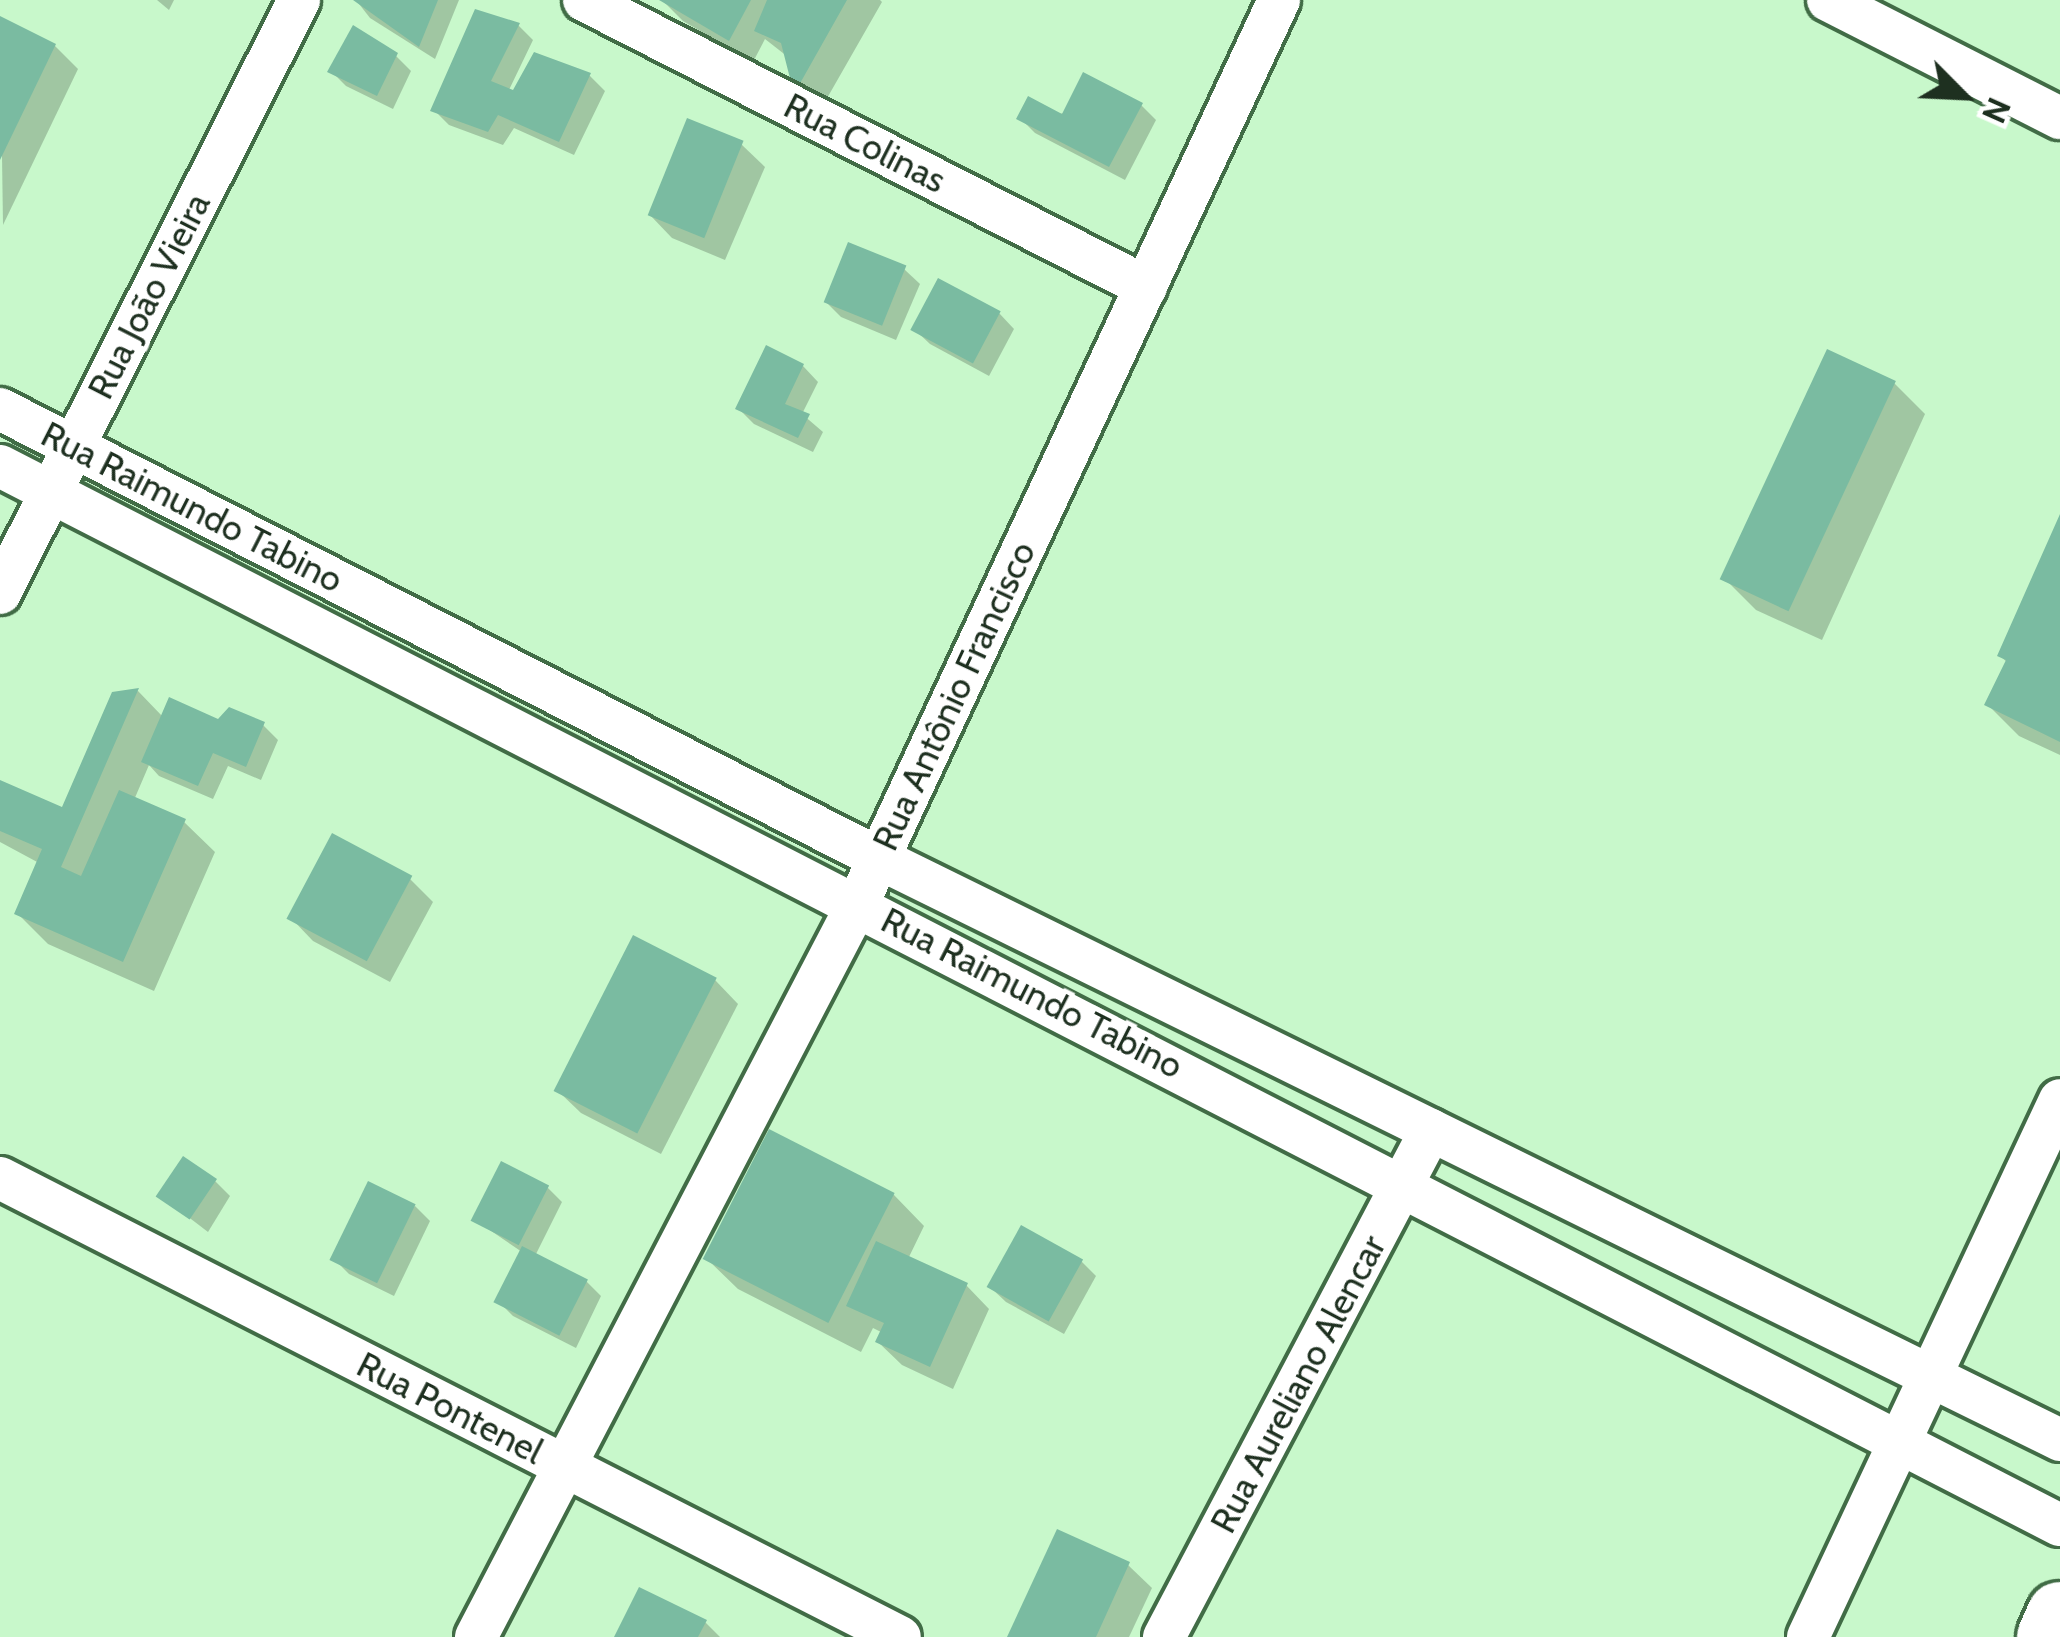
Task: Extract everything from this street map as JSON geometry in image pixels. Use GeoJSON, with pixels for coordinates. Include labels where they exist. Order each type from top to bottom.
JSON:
{"type":"FeatureCollection","features":[{"type":"Feature","properties":{"kind":"highway"},"geometry":{"type":"LineString","coordinates":[[2050,1637],[2060,1615]]}},
{"type":"Feature","properties":{"kind":"street","name":"Rua João Vieira"},"geometry":{"type":"LineString","coordinates":[[0,592],[298,0]]}},
{"type":"Feature","properties":{"kind":"street","name":"Rua Colinas"},"geometry":{"type":"LineString","coordinates":[[584,0],[1146,287]]}},
{"type":"Feature","properties":{"kind":"street","name":"Rua Antônio Francisco"},"geometry":{"type":"LineString","coordinates":[[476,1637],[858,903],[1279,0]]}},
{"type":"Feature","properties":{"kind":"street"},"geometry":{"type":"LineString","coordinates":[[1828,0],[2060,118]]}},
{"type":"Feature","properties":{"kind":"street","name":"Rua Raimundo Tabino"},"geometry":{"type":"LineString","coordinates":[[0,409],[878,858],[2060,1440]]}},
{"type":"Feature","properties":{"kind":"street","name":"Rua Raimundo Tabino"},"geometry":{"type":"LineString","coordinates":[[0,466],[858,903],[2060,1525]]}},
{"type":"Feature","properties":{"kind":"street"},"geometry":{"type":"LineString","coordinates":[[504,723],[526,679]]}},
{"type":"Feature","properties":{"kind":"street"},"geometry":{"type":"LineString","coordinates":[[1808,1637],[2060,1100]]}},
{"type":"Feature","properties":{"kind":"street","name":"Rua Aureliano Alencar"},"geometry":{"type":"LineString","coordinates":[[1164,1637],[1431,1130]]}},
{"type":"Feature","properties":{"kind":"street","name":"Rua Pontenel"},"geometry":{"type":"LineString","coordinates":[[0,1178],[900,1637]]}},
{"type":"Feature","properties":{"kind":"building"},"geometry":{"type":"Polygon","coordinates":[[[353,0],[438,0],[419,47],[353,0]]]}},
{"type":"Feature","properties":{"kind":"building"},"geometry":{"type":"Polygon","coordinates":[[[659,0],[751,0],[729,41],[659,0]]]}},
{"type":"Feature","properties":{"kind":"building"},"geometry":{"type":"Polygon","coordinates":[[[767,0],[847,0],[794,94],[781,43],[754,31],[767,0]]]}},
{"type":"Feature","properties":{"kind":"building"},"geometry":{"type":"Polygon","coordinates":[[[475,9],[520,23],[491,81],[513,90],[534,52],[591,73],[559,142],[498,115],[488,132],[430,111],[475,9]]]}},
{"type":"Feature","properties":{"kind":"building"},"geometry":{"type":"Polygon","coordinates":[[[0,16],[56,44],[0,160],[0,16]]]}},
{"type":"Feature","properties":{"kind":"building"},"geometry":{"type":"Polygon","coordinates":[[[353,25],[398,53],[377,96],[327,72],[353,25]]]}},
{"type":"Feature","properties":{"kind":"building"},"geometry":{"type":"Polygon","coordinates":[[[1083,72],[1143,103],[1109,167],[1016,119],[1028,96],[1062,114],[1083,72]]]}},
{"type":"Feature","properties":{"kind":"building"},"geometry":{"type":"Polygon","coordinates":[[[687,118],[744,141],[704,238],[648,215],[687,118]]]}},
{"type":"Feature","properties":{"kind":"building"},"geometry":{"type":"Polygon","coordinates":[[[848,242],[906,266],[882,326],[824,302],[848,242]]]}},
{"type":"Feature","properties":{"kind":"building"},"geometry":{"type":"Polygon","coordinates":[[[938,278],[1001,311],[973,363],[910,330],[938,278]]]}},
{"type":"Feature","properties":{"kind":"building"},"geometry":{"type":"Polygon","coordinates":[[[766,345],[804,364],[785,404],[810,414],[798,438],[735,409],[766,345]]]}},
{"type":"Feature","properties":{"kind":"building"},"geometry":{"type":"Polygon","coordinates":[[[1827,349],[1896,381],[1789,611],[1720,579],[1827,349]]]}},
{"type":"Feature","properties":{"kind":"building"},"geometry":{"type":"Polygon","coordinates":[[[2060,514],[2060,742],[1984,705],[2006,660],[1997,656],[2060,514]]]}},
{"type":"Feature","properties":{"kind":"building"},"geometry":{"type":"Polygon","coordinates":[[[139,688],[61,867],[81,876],[119,790],[186,819],[123,962],[14,914],[42,849],[0,831],[0,780],[62,807],[112,692],[139,688]]]}},
{"type":"Feature","properties":{"kind":"building"},"geometry":{"type":"Polygon","coordinates":[[[169,697],[218,719],[229,707],[265,722],[246,767],[213,753],[198,786],[141,762],[169,697]]]}},
{"type":"Feature","properties":{"kind":"building"},"geometry":{"type":"Polygon","coordinates":[[[332,833],[412,876],[367,961],[286,919],[332,833]]]}},
{"type":"Feature","properties":{"kind":"building"},"geometry":{"type":"Polygon","coordinates":[[[633,935],[717,978],[637,1134],[554,1091],[633,935]]]}},
{"type":"Feature","properties":{"kind":"building"},"geometry":{"type":"Polygon","coordinates":[[[769,1129],[895,1193],[828,1323],[703,1259],[769,1129]]]}},
{"type":"Feature","properties":{"kind":"building"},"geometry":{"type":"Polygon","coordinates":[[[183,1156],[217,1179],[190,1220],[156,1197],[183,1156]]]}},
{"type":"Feature","properties":{"kind":"building"},"geometry":{"type":"Polygon","coordinates":[[[501,1161],[549,1186],[519,1245],[471,1221],[501,1161]]]}},
{"type":"Feature","properties":{"kind":"building"},"geometry":{"type":"Polygon","coordinates":[[[368,1181],[416,1204],[377,1283],[329,1260],[368,1181]]]}},
{"type":"Feature","properties":{"kind":"building"},"geometry":{"type":"Polygon","coordinates":[[[1021,1225],[1083,1259],[1049,1322],[987,1287],[1021,1225]]]}},
{"type":"Feature","properties":{"kind":"building"},"geometry":{"type":"Polygon","coordinates":[[[876,1241],[968,1283],[930,1367],[875,1342],[884,1323],[846,1306],[876,1241]]]}},
{"type":"Feature","properties":{"kind":"building"},"geometry":{"type":"Polygon","coordinates":[[[522,1246],[588,1280],[559,1336],[493,1302],[522,1246]]]}},
{"type":"Feature","properties":{"kind":"building"},"geometry":{"type":"Polygon","coordinates":[[[1057,1529],[1130,1562],[1096,1637],[1007,1637],[1057,1529]]]}},
{"type":"Feature","properties":{"kind":"building"},"geometry":{"type":"Polygon","coordinates":[[[639,1587],[707,1620],[698,1637],[614,1637],[639,1587]]]}}]}
